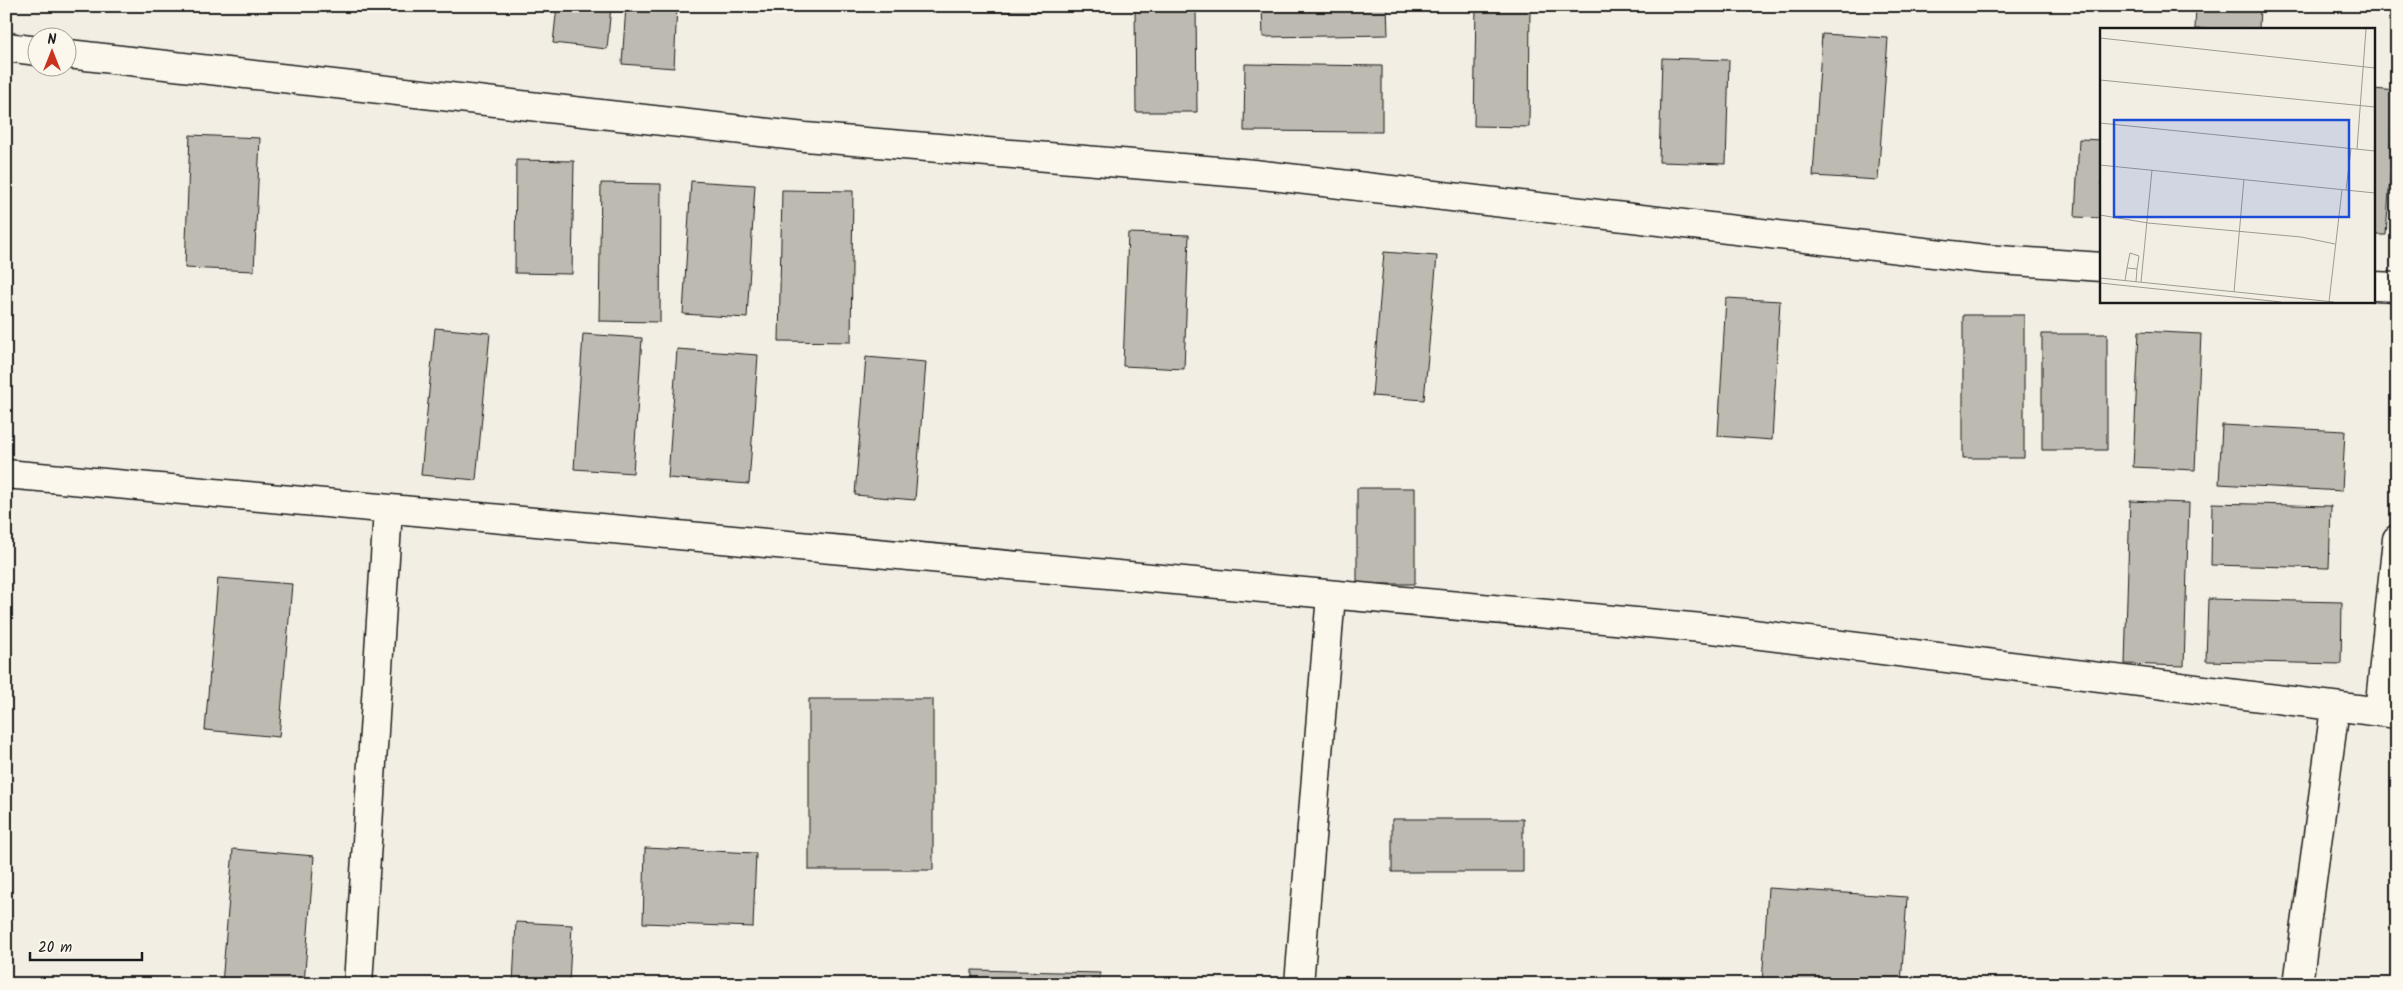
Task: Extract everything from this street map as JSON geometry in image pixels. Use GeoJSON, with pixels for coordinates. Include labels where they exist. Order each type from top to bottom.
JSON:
{"type":"FeatureCollection","features":[{"type":"Feature","properties":{"kind":"street"},"geometry":{"type":"LineString","coordinates":[[6,47],[28,50]]}},
{"type":"Feature","properties":{"kind":"street"},"geometry":{"type":"LineString","coordinates":[[78,55],[805,137],[1254,174],[1985,259],[2100,267]]}},
{"type":"Feature","properties":{"kind":"street"},"geometry":{"type":"LineString","coordinates":[[2376,286],[2397,287]]}},
{"type":"Feature","properties":{"kind":"street"},"geometry":{"type":"LineString","coordinates":[[6,474],[1713,629],[2335,708],[2388,713],[2397,539]]}},
{"type":"Feature","properties":{"kind":"street"},"geometry":{"type":"LineString","coordinates":[[358,984],[388,510]]}},
{"type":"Feature","properties":{"kind":"street"},"geometry":{"type":"LineString","coordinates":[[1299,984],[1330,595]]}},
{"type":"Feature","properties":{"kind":"street"},"geometry":{"type":"LineString","coordinates":[[2298,984],[2335,708]]}},
{"type":"Feature","properties":{"kind":"building"},"geometry":{"type":"Polygon","coordinates":[[[557,6],[611,6],[607,49],[553,43],[557,6]]]}},
{"type":"Feature","properties":{"kind":"building"},"geometry":{"type":"Polygon","coordinates":[[[626,6],[677,6],[674,68],[622,64],[626,6]]]}},
{"type":"Feature","properties":{"kind":"building"},"geometry":{"type":"Polygon","coordinates":[[[886,6],[1039,6],[1039,12],[886,9],[886,6]]]}},
{"type":"Feature","properties":{"kind":"building"},"geometry":{"type":"Polygon","coordinates":[[[1135,6],[1196,6],[1197,112],[1136,112],[1135,6]]]}},
{"type":"Feature","properties":{"kind":"building"},"geometry":{"type":"Polygon","coordinates":[[[1262,6],[1387,6],[1388,35],[1263,37],[1262,6]]]}},
{"type":"Feature","properties":{"kind":"building"},"geometry":{"type":"Polygon","coordinates":[[[1476,6],[1530,6],[1529,127],[1474,126],[1476,6]]]}},
{"type":"Feature","properties":{"kind":"building"},"geometry":{"type":"Polygon","coordinates":[[[2196,6],[2260,6],[2259,28],[2195,28],[2196,6]]]}},
{"type":"Feature","properties":{"kind":"building"},"geometry":{"type":"Polygon","coordinates":[[[1822,34],[1888,38],[1878,180],[1813,176],[1822,34]]]}},
{"type":"Feature","properties":{"kind":"building"},"geometry":{"type":"Polygon","coordinates":[[[1662,58],[1729,60],[1726,164],[1659,162],[1662,58]]]}},
{"type":"Feature","properties":{"kind":"building"},"geometry":{"type":"Polygon","coordinates":[[[1245,64],[1382,66],[1382,132],[1244,131],[1245,64]]]}},
{"type":"Feature","properties":{"kind":"building"},"geometry":{"type":"Polygon","coordinates":[[[2376,89],[2396,91],[2386,235],[2376,235],[2376,89]]]}},
{"type":"Feature","properties":{"kind":"building"},"geometry":{"type":"Polygon","coordinates":[[[190,135],[260,138],[254,271],[185,268],[190,135]]]}},
{"type":"Feature","properties":{"kind":"building"},"geometry":{"type":"Polygon","coordinates":[[[2079,139],[2100,140],[2100,218],[2075,217],[2079,139]]]}},
{"type":"Feature","properties":{"kind":"building"},"geometry":{"type":"Polygon","coordinates":[[[516,160],[574,161],[572,274],[515,273],[516,160]]]}},
{"type":"Feature","properties":{"kind":"building"},"geometry":{"type":"Polygon","coordinates":[[[691,181],[755,185],[747,318],[683,314],[691,181]]]}},
{"type":"Feature","properties":{"kind":"building"},"geometry":{"type":"Polygon","coordinates":[[[601,183],[661,184],[660,322],[599,321],[601,183]]]}},
{"type":"Feature","properties":{"kind":"building"},"geometry":{"type":"Polygon","coordinates":[[[782,190],[853,191],[851,342],[779,341],[782,190]]]}},
{"type":"Feature","properties":{"kind":"building"},"geometry":{"type":"Polygon","coordinates":[[[1128,233],[1189,235],[1184,369],[1123,366],[1128,233]]]}},
{"type":"Feature","properties":{"kind":"building"},"geometry":{"type":"Polygon","coordinates":[[[1384,252],[1437,256],[1424,400],[1372,396],[1384,252]]]}},
{"type":"Feature","properties":{"kind":"building"},"geometry":{"type":"Polygon","coordinates":[[[1726,298],[1780,301],[1772,440],[1718,436],[1726,298]]]}},
{"type":"Feature","properties":{"kind":"building"},"geometry":{"type":"Polygon","coordinates":[[[1963,315],[2024,315],[2024,458],[1963,458],[1963,315]]]}},
{"type":"Feature","properties":{"kind":"building"},"geometry":{"type":"Polygon","coordinates":[[[435,328],[490,333],[476,480],[421,475],[435,328]]]}},
{"type":"Feature","properties":{"kind":"building"},"geometry":{"type":"Polygon","coordinates":[[[2139,331],[2201,334],[2195,470],[2133,467],[2139,331]]]}},
{"type":"Feature","properties":{"kind":"building"},"geometry":{"type":"Polygon","coordinates":[[[583,334],[642,338],[633,473],[574,469],[583,334]]]}},
{"type":"Feature","properties":{"kind":"building"},"geometry":{"type":"Polygon","coordinates":[[[2042,334],[2107,334],[2107,450],[2042,450],[2042,334]]]}},
{"type":"Feature","properties":{"kind":"building"},"geometry":{"type":"Polygon","coordinates":[[[677,349],[758,355],[749,484],[668,478],[677,349]]]}},
{"type":"Feature","properties":{"kind":"building"},"geometry":{"type":"Polygon","coordinates":[[[866,357],[926,362],[915,500],[855,495],[866,357]]]}},
{"type":"Feature","properties":{"kind":"building"},"geometry":{"type":"Polygon","coordinates":[[[2222,425],[2345,431],[2342,491],[2219,484],[2222,425]]]}},
{"type":"Feature","properties":{"kind":"building"},"geometry":{"type":"Polygon","coordinates":[[[1357,488],[1415,488],[1415,584],[1357,584],[1357,488]]]}},
{"type":"Feature","properties":{"kind":"building"},"geometry":{"type":"Polygon","coordinates":[[[2130,501],[2189,503],[2184,666],[2125,664],[2130,501]]]}},
{"type":"Feature","properties":{"kind":"building"},"geometry":{"type":"Polygon","coordinates":[[[2212,503],[2331,506],[2329,568],[2211,565],[2212,503]]]}},
{"type":"Feature","properties":{"kind":"building"},"geometry":{"type":"Polygon","coordinates":[[[218,578],[292,584],[279,737],[205,730],[218,578]]]}},
{"type":"Feature","properties":{"kind":"building"},"geometry":{"type":"Polygon","coordinates":[[[2208,599],[2342,602],[2341,664],[2206,661],[2208,599]]]}},
{"type":"Feature","properties":{"kind":"building"},"geometry":{"type":"Polygon","coordinates":[[[809,699],[933,699],[933,870],[809,870],[809,699]]]}},
{"type":"Feature","properties":{"kind":"building"},"geometry":{"type":"Polygon","coordinates":[[[1392,819],[1523,819],[1523,872],[1392,872],[1392,819]]]}},
{"type":"Feature","properties":{"kind":"building"},"geometry":{"type":"Polygon","coordinates":[[[645,848],[756,853],[753,927],[643,923],[645,848]]]}},
{"type":"Feature","properties":{"kind":"building"},"geometry":{"type":"Polygon","coordinates":[[[233,849],[314,856],[304,984],[222,984],[233,849]]]}},
{"type":"Feature","properties":{"kind":"building"},"geometry":{"type":"Polygon","coordinates":[[[1768,888],[1907,897],[1901,984],[1762,984],[1768,888]]]}},
{"type":"Feature","properties":{"kind":"building"},"geometry":{"type":"Polygon","coordinates":[[[516,922],[572,925],[569,984],[513,984],[516,922]]]}},
{"type":"Feature","properties":{"kind":"building"},"geometry":{"type":"Polygon","coordinates":[[[972,970],[1100,973],[1099,984],[972,984],[972,970]]]}}]}
